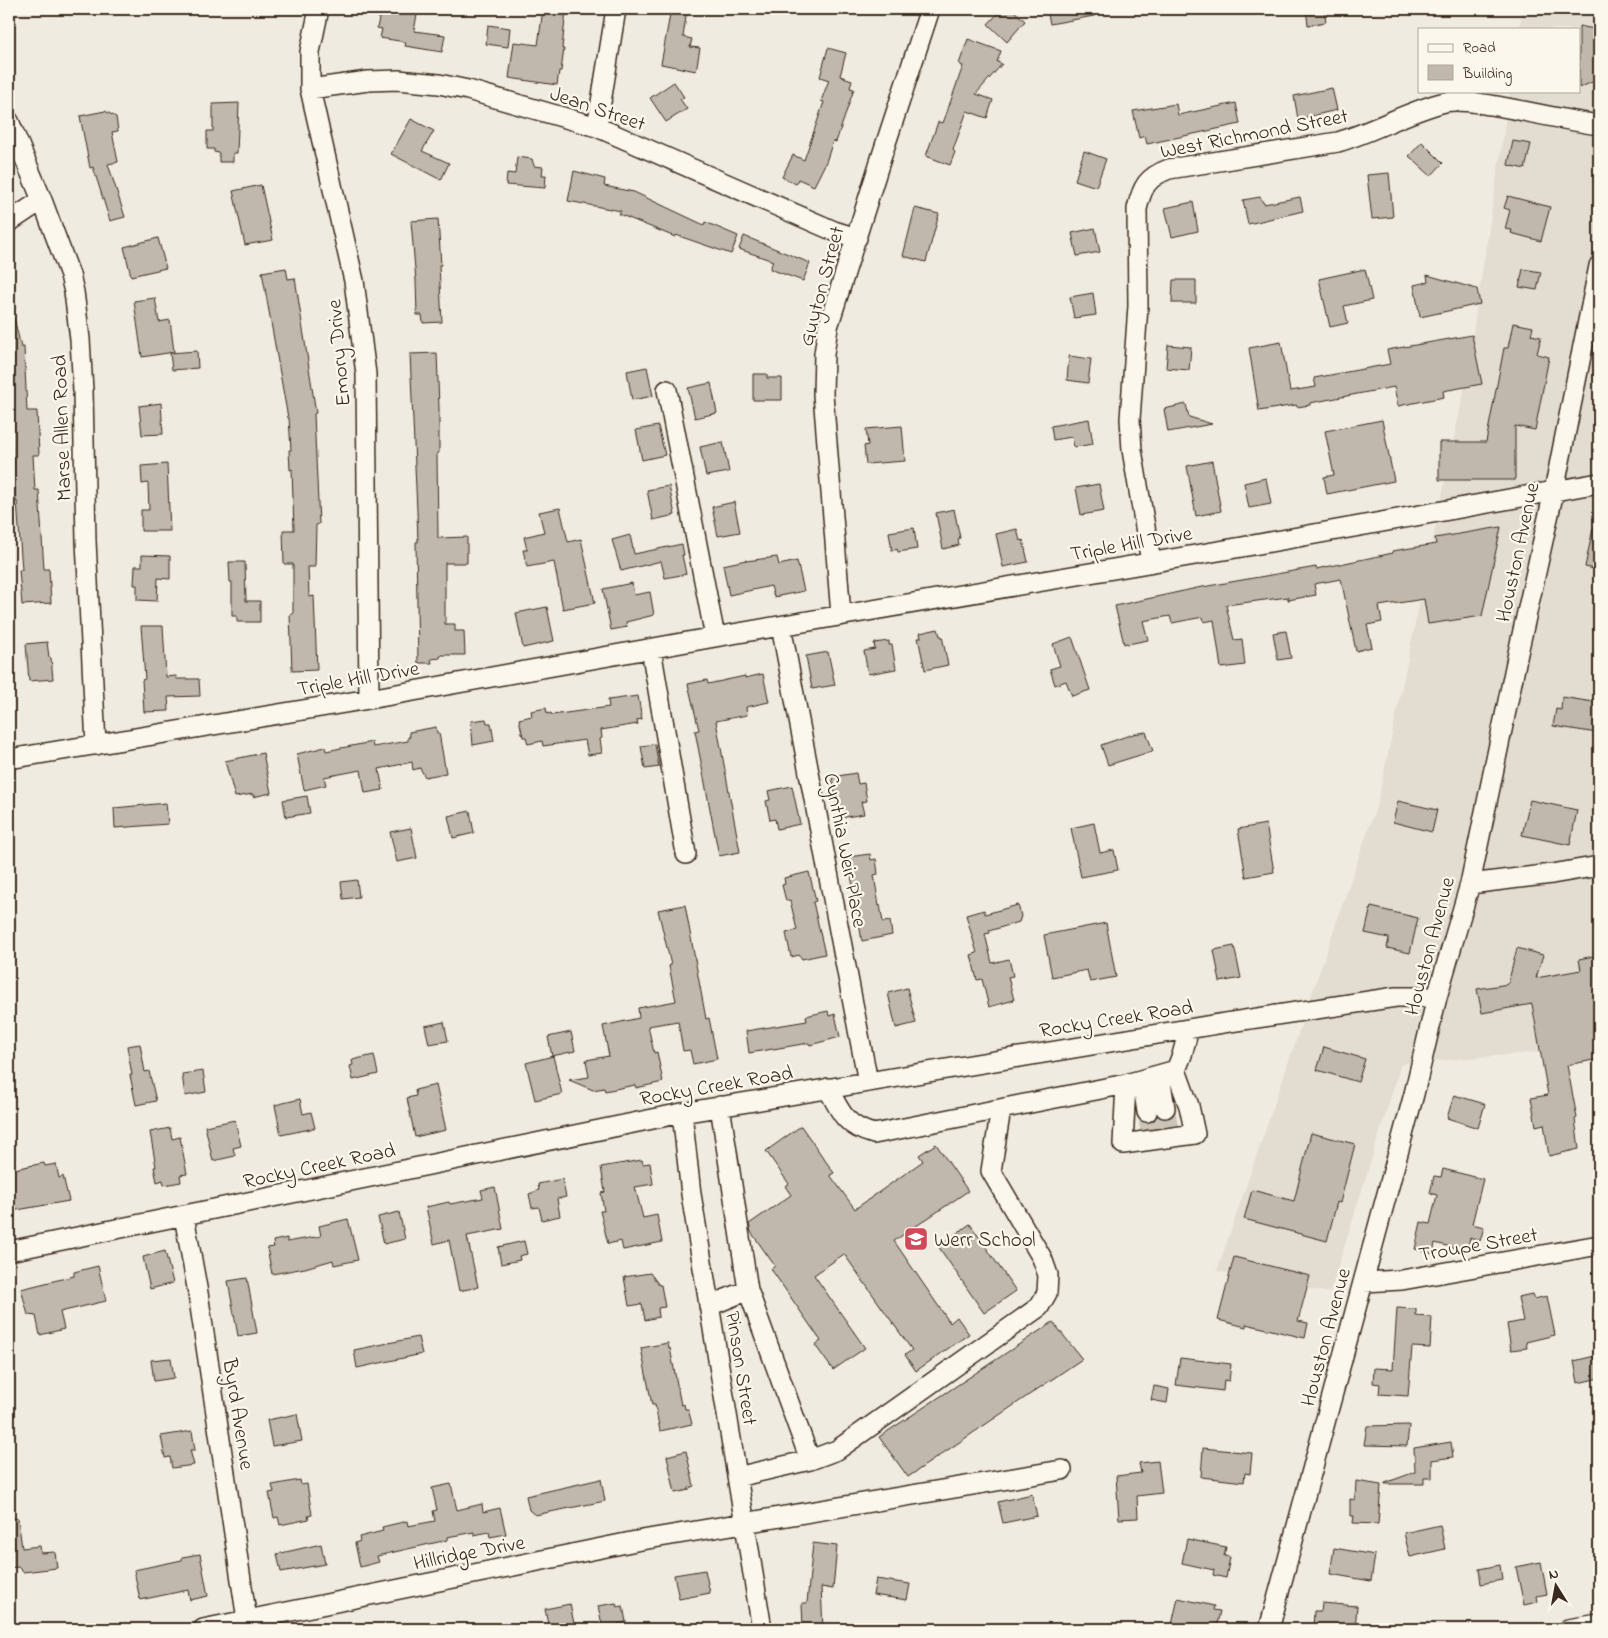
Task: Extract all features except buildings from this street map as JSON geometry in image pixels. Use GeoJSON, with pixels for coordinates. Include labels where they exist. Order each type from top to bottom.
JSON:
{"type":"FeatureCollection","features":[{"type":"Feature","properties":{"kind":"street","name":"Emory Drive"},"geometry":{"type":"LineString","coordinates":[[319,9],[310,52],[310,89],[354,281],[366,374],[369,699]]}},
{"type":"Feature","properties":{"kind":"street"},"geometry":{"type":"LineString","coordinates":[[597,127],[616,9]]}},
{"type":"Feature","properties":{"kind":"street","name":"Guyton Street"},"geometry":{"type":"LineString","coordinates":[[841,615],[823,394],[824,354],[828,327],[930,9]]}},
{"type":"Feature","properties":{"kind":"street","name":"Jean Street"},"geometry":{"type":"LineString","coordinates":[[310,89],[368,81],[398,80],[438,84],[468,90],[597,127],[834,231],[856,238]]}},
{"type":"Feature","properties":{"kind":"street","name":"West Richmond Street"},"geometry":{"type":"LineString","coordinates":[[1151,562],[1132,450],[1130,419],[1138,306],[1137,209],[1140,196],[1149,179],[1169,169],[1338,142],[1359,136],[1409,114],[1446,102],[1467,102],[1599,125]]}},
{"type":"Feature","properties":{"kind":"street","name":"Marse Allen Road"},"geometry":{"type":"LineString","coordinates":[[9,121],[42,200],[70,275],[74,292],[80,339],[86,541],[96,745]]}},
{"type":"Feature","properties":{"kind":"street"},"geometry":{"type":"LineString","coordinates":[[9,222],[42,200]]}},
{"type":"Feature","properties":{"kind":"street","name":"Houston Avenue"},"geometry":{"type":"LineString","coordinates":[[1270,1629],[1414,1094],[1437,997],[1470,884],[1554,491],[1599,266]]}},
{"type":"Feature","properties":{"kind":"street"},"geometry":{"type":"LineString","coordinates":[[667,390],[715,637]]}},
{"type":"Feature","properties":{"kind":"street","name":"Triple Hill Drive"},"geometry":{"type":"LineString","coordinates":[[9,759],[369,699],[1599,483]]}},
{"type":"Feature","properties":{"kind":"street","name":"Cynthia Weir Place"},"geometry":{"type":"LineString","coordinates":[[781,626],[868,1082]]}},
{"type":"Feature","properties":{"kind":"street"},"geometry":{"type":"LineString","coordinates":[[651,649],[686,854]]}},
{"type":"Feature","properties":{"kind":"street"},"geometry":{"type":"LineString","coordinates":[[1470,884],[1599,866]]}},
{"type":"Feature","properties":{"kind":"street","name":"Rocky Creek Road"},"geometry":{"type":"LineString","coordinates":[[9,1251],[720,1106],[1189,1028],[1396,996],[1437,997]]}},
{"type":"Feature","properties":{"kind":"street"},"geometry":{"type":"LineString","coordinates":[[1165,1108],[1168,1073],[1182,1055],[1189,1028]]}},
{"type":"Feature","properties":{"kind":"street"},"geometry":{"type":"LineString","coordinates":[[828,1088],[840,1112],[849,1124],[861,1131],[874,1134],[1134,1082],[1168,1073]]}},
{"type":"Feature","properties":{"kind":"street"},"geometry":{"type":"LineString","coordinates":[[1134,1082],[1123,1144],[1150,1136],[1170,1133],[1195,1134],[1189,1106],[1168,1073]]}},
{"type":"Feature","properties":{"kind":"street"},"geometry":{"type":"LineString","coordinates":[[1134,1082],[1147,1112]]}},
{"type":"Feature","properties":{"kind":"street"},"geometry":{"type":"LineString","coordinates":[[720,1106],[748,1290],[810,1460]]}},
{"type":"Feature","properties":{"kind":"street"},"geometry":{"type":"LineString","coordinates":[[737,1477],[810,1460],[837,1450],[1039,1307],[1048,1293],[1048,1275],[1042,1258],[991,1171],[1001,1109]]}},
{"type":"Feature","properties":{"kind":"street","name":"Pinson Street"},"geometry":{"type":"LineString","coordinates":[[682,1113],[691,1194],[762,1629]]}},
{"type":"Feature","properties":{"kind":"street","name":"Byrd Avenue"},"geometry":{"type":"LineString","coordinates":[[184,1216],[198,1294],[247,1620]]}},
{"type":"Feature","properties":{"kind":"street","name":"Troupe Street"},"geometry":{"type":"LineString","coordinates":[[1363,1282],[1402,1280],[1599,1245]]}},
{"type":"Feature","properties":{"kind":"street"},"geometry":{"type":"LineString","coordinates":[[709,1306],[748,1290]]}},
{"type":"Feature","properties":{"kind":"street","name":"Hillridge Drive"},"geometry":{"type":"LineString","coordinates":[[203,1629],[636,1541],[1062,1470]]}},
{"type":"Feature","properties":{"kind":"street"},"geometry":{"type":"LineString","coordinates":[[1568,1629],[1595,1626]]}},
{"type":"Feature","properties":{"kind":"shaded area"},"geometry":{"type":"Polygon","coordinates":[[[1523,9],[1599,9],[1599,1047],[1401,1064],[1330,1293],[1217,1271],[1378,801],[1464,391],[1510,92],[1580,92],[1580,28],[1519,28],[1523,9]]]}},
{"type":"Feature","properties":{"kind":"tunnel"},"geometry":{"type":"LineString","coordinates":[[1165,1108],[1169,1128]]}},
{"type":"Feature","properties":{"kind":"tunnel"},"geometry":{"type":"LineString","coordinates":[[1147,1112],[1150,1131]]}},
{"type":"Feature","properties":{"kind":"place","name":"Werr School"},"geometry":{"type":"Point","coordinates":[916,1239]}}]}
